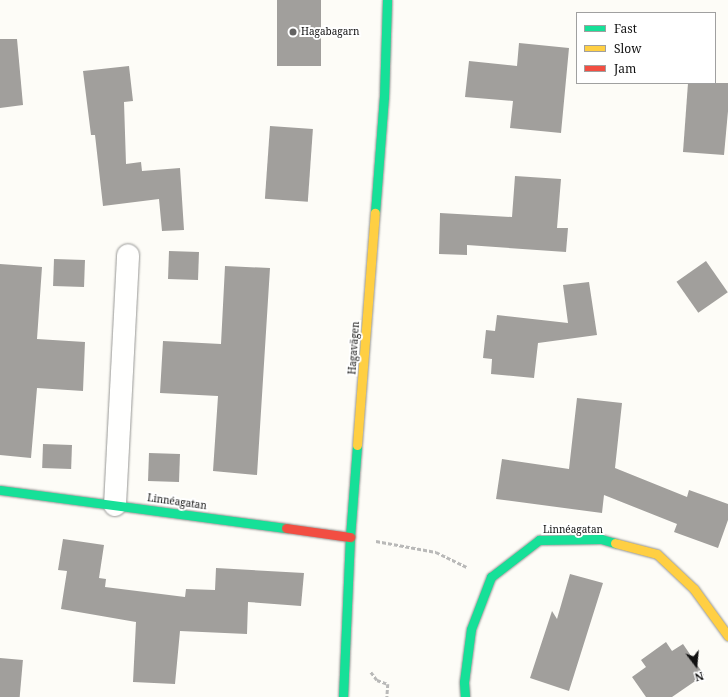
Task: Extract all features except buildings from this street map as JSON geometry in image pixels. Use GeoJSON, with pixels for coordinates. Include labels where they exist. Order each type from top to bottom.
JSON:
{"type":"FeatureCollection","features":[{"type":"Feature","properties":{"kind":"street","name":"Hagavägen"},"geometry":{"type":"LineString","coordinates":[[343,697],[350,537],[384,97],[387,0]]}},
{"type":"Feature","properties":{"kind":"street"},"geometry":{"type":"LineString","coordinates":[[115,505],[128,255]]}},
{"type":"Feature","properties":{"kind":"street","name":"Linnéagatan"},"geometry":{"type":"LineString","coordinates":[[0,490],[350,537]]}},
{"type":"Feature","properties":{"kind":"street","name":"Linnéagatan"},"geometry":{"type":"LineString","coordinates":[[491,578],[540,540],[601,539],[657,554],[694,589],[728,636]]}},
{"type":"Feature","properties":{"kind":"street"},"geometry":{"type":"LineString","coordinates":[[465,697],[464,682],[471,629],[491,578]]}},
{"type":"Feature","properties":{"kind":"path"},"geometry":{"type":"LineString","coordinates":[[350,537],[436,552],[491,578]]}},
{"type":"Feature","properties":{"kind":"traffic: fast"},"geometry":{"type":"LineString","coordinates":[[375,213],[384,97],[387,0]]}},
{"type":"Feature","properties":{"kind":"traffic: fast"},"geometry":{"type":"LineString","coordinates":[[343,697],[350,537],[357,445]]}},
{"type":"Feature","properties":{"kind":"traffic: fast"},"geometry":{"type":"LineString","coordinates":[[0,490],[286,528]]}},
{"type":"Feature","properties":{"kind":"traffic: fast"},"geometry":{"type":"LineString","coordinates":[[465,697],[464,682],[471,629],[491,577],[539,540],[601,539],[615,543]]}},
{"type":"Feature","properties":{"kind":"traffic: slow"},"geometry":{"type":"LineString","coordinates":[[357,445],[375,213]]}},
{"type":"Feature","properties":{"kind":"traffic: slow"},"geometry":{"type":"LineString","coordinates":[[615,543],[657,554],[694,589],[728,636]]}},
{"type":"Feature","properties":{"kind":"traffic: jam"},"geometry":{"type":"LineString","coordinates":[[286,528],[350,537]]}},
{"type":"Feature","properties":{"kind":"place","name":"Hagabagarn"},"geometry":{"type":"Point","coordinates":[293,32]}}]}
